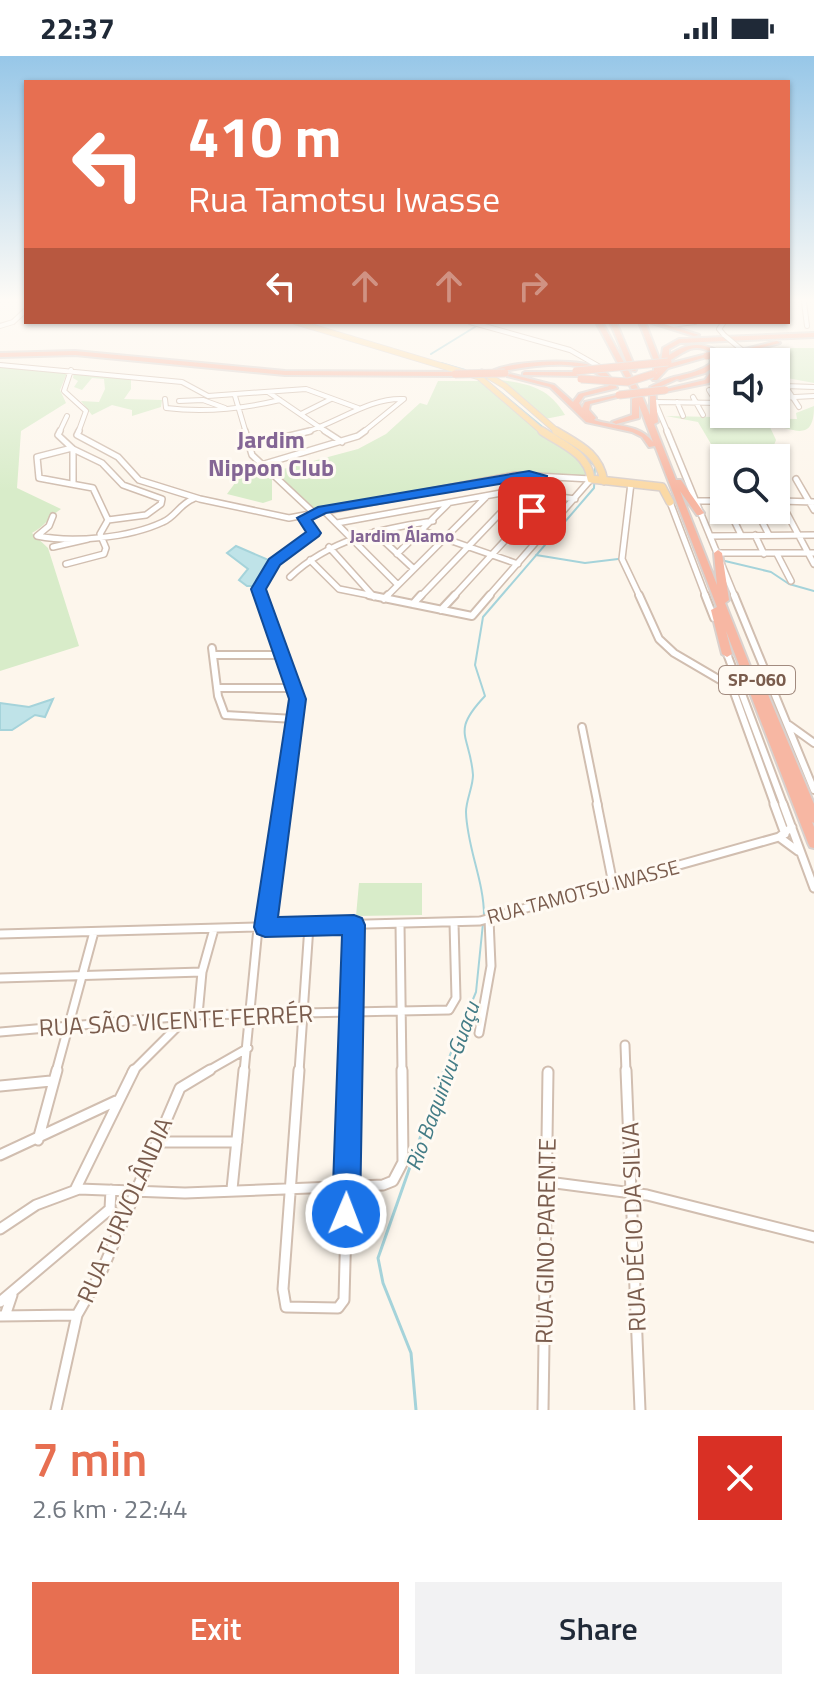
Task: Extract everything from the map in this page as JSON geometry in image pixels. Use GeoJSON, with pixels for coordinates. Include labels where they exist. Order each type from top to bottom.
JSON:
{"type":"FeatureCollection","features":[{"type":"Feature","properties":{"kind":"highway"},"geometry":{"type":"LineString","coordinates":[[201,365],[271,372],[578,375],[624,372],[654,365]]}},
{"type":"Feature","properties":{"kind":"highway"},"geometry":{"type":"LineString","coordinates":[[255,365],[301,369],[578,375],[628,382],[654,376],[664,371],[664,365]]}},
{"type":"Feature","properties":{"kind":"highway"},"geometry":{"type":"LineString","coordinates":[[504,373],[549,365]]}},
{"type":"Feature","properties":{"kind":"highway"},"geometry":{"type":"LineString","coordinates":[[578,365],[592,367],[608,377],[614,387],[584,399],[580,404],[582,411],[591,421],[641,432],[649,439],[660,464],[670,502]]}},
{"type":"Feature","properties":{"kind":"highway","name":"SP-060"},"geometry":{"type":"LineString","coordinates":[[621,365],[814,843]]}},
{"type":"Feature","properties":{"kind":"highway","name":"SP-060"},"geometry":{"type":"LineString","coordinates":[[631,365],[814,818]]}},
{"type":"Feature","properties":{"kind":"highway"},"geometry":{"type":"LineString","coordinates":[[578,375],[646,365]]}},
{"type":"Feature","properties":{"kind":"highway"},"geometry":{"type":"LineString","coordinates":[[654,376],[656,365]]}},
{"type":"Feature","properties":{"kind":"highway"},"geometry":{"type":"LineString","coordinates":[[654,422],[652,388],[703,372],[710,365]]}},
{"type":"Feature","properties":{"kind":"highway"},"geometry":{"type":"LineString","coordinates":[[504,373],[552,386],[592,418],[607,422],[634,418],[638,409],[624,372]]}},
{"type":"Feature","properties":{"kind":"highway"},"geometry":{"type":"LineString","coordinates":[[582,411],[579,397],[600,388],[654,376]]}},
{"type":"Feature","properties":{"kind":"highway"},"geometry":{"type":"LineString","coordinates":[[582,411],[593,400],[710,380]]}},
{"type":"Feature","properties":{"kind":"highway"},"geometry":{"type":"LineString","coordinates":[[678,482],[700,513]]}},
{"type":"Feature","properties":{"kind":"highway"},"geometry":{"type":"LineString","coordinates":[[718,553],[724,600]]}},
{"type":"Feature","properties":{"kind":"highway"},"geometry":{"type":"LineString","coordinates":[[712,586],[727,654]]}},
{"type":"Feature","properties":{"kind":"highway"},"geometry":{"type":"LineString","coordinates":[[790,760],[811,790],[814,802]]}},
{"type":"Feature","properties":{"kind":"main road"},"geometry":{"type":"LineString","coordinates":[[440,365],[479,377],[543,432],[579,454],[598,480]]}},
{"type":"Feature","properties":{"kind":"main road"},"geometry":{"type":"LineString","coordinates":[[451,365],[493,378],[553,429],[593,454],[601,465],[598,480]]}},
{"type":"Feature","properties":{"kind":"main road"},"geometry":{"type":"LineString","coordinates":[[598,480],[662,487],[670,502]]}},
{"type":"Feature","properties":{"kind":"street"},"geometry":{"type":"LineString","coordinates":[[3,365],[182,382],[203,395],[235,396],[306,389],[358,408]]}},
{"type":"Feature","properties":{"kind":"street"},"geometry":{"type":"LineString","coordinates":[[71,370],[64,391],[86,411],[77,435],[118,457],[139,480],[261,515],[304,518],[323,510],[516,475],[598,480]]}},
{"type":"Feature","properties":{"kind":"street"},"geometry":{"type":"LineString","coordinates":[[790,386],[814,387]]}},
{"type":"Feature","properties":{"kind":"street"},"geometry":{"type":"LineString","coordinates":[[187,391],[196,399],[228,410]]}},
{"type":"Feature","properties":{"kind":"street"},"geometry":{"type":"LineString","coordinates":[[268,392],[342,442]]}},
{"type":"Feature","properties":{"kind":"street"},"geometry":{"type":"LineString","coordinates":[[235,396],[247,446],[261,465],[314,513]]}},
{"type":"Feature","properties":{"kind":"street"},"geometry":{"type":"LineString","coordinates":[[791,397],[814,396]]}},
{"type":"Feature","properties":{"kind":"street"},"geometry":{"type":"LineString","coordinates":[[247,446],[321,428],[358,408],[390,397],[404,398],[365,433],[261,465]]}},
{"type":"Feature","properties":{"kind":"street"},"geometry":{"type":"LineString","coordinates":[[693,397],[703,415]]}},
{"type":"Feature","properties":{"kind":"street"},"geometry":{"type":"LineString","coordinates":[[791,397],[799,407]]}},
{"type":"Feature","properties":{"kind":"street"},"geometry":{"type":"LineString","coordinates":[[165,399],[166,408],[228,410],[280,400]]}},
{"type":"Feature","properties":{"kind":"street"},"geometry":{"type":"LineString","coordinates":[[179,401],[188,403],[196,399]]}},
{"type":"Feature","properties":{"kind":"street"},"geometry":{"type":"LineString","coordinates":[[301,414],[331,399]]}},
{"type":"Feature","properties":{"kind":"street"},"geometry":{"type":"LineString","coordinates":[[710,404],[657,401],[655,404],[789,725],[811,790]]}},
{"type":"Feature","properties":{"kind":"street"},"geometry":{"type":"LineString","coordinates":[[677,402],[683,416]]}},
{"type":"Feature","properties":{"kind":"street"},"geometry":{"type":"LineString","coordinates":[[67,416],[58,435],[72,448],[102,463],[123,485],[162,499],[161,504],[149,514],[108,520]]}},
{"type":"Feature","properties":{"kind":"street"},"geometry":{"type":"LineString","coordinates":[[261,442],[266,447]]}},
{"type":"Feature","properties":{"kind":"street"},"geometry":{"type":"LineString","coordinates":[[72,448],[37,457],[40,479],[93,488],[108,520]]}},
{"type":"Feature","properties":{"kind":"street"},"geometry":{"type":"LineString","coordinates":[[72,448],[73,484]]}},
{"type":"Feature","properties":{"kind":"street"},"geometry":{"type":"LineString","coordinates":[[413,605],[509,504],[516,475]]}},
{"type":"Feature","properties":{"kind":"street"},"geometry":{"type":"LineString","coordinates":[[441,610],[532,511],[540,476]]}},
{"type":"Feature","properties":{"kind":"street"},"geometry":{"type":"LineString","coordinates":[[796,479],[814,510]]}},
{"type":"Feature","properties":{"kind":"street"},"geometry":{"type":"LineString","coordinates":[[310,560],[336,588],[469,616],[575,499],[598,480]]}},
{"type":"Feature","properties":{"kind":"street"},"geometry":{"type":"LineString","coordinates":[[631,483],[624,520],[624,562],[659,639],[674,653],[732,687],[782,836],[801,853]]}},
{"type":"Feature","properties":{"kind":"street"},"geometry":{"type":"LineString","coordinates":[[337,523],[512,491]]}},
{"type":"Feature","properties":{"kind":"street"},"geometry":{"type":"LineString","coordinates":[[419,493],[428,507]]}},
{"type":"Feature","properties":{"kind":"street"},"geometry":{"type":"LineString","coordinates":[[537,494],[575,499]]}},
{"type":"Feature","properties":{"kind":"street"},"geometry":{"type":"LineString","coordinates":[[384,599],[487,496]]}},
{"type":"Feature","properties":{"kind":"street"},"geometry":{"type":"LineString","coordinates":[[53,516],[49,526],[37,536],[53,539],[160,524],[171,518],[188,499],[200,499]]}},
{"type":"Feature","properties":{"kind":"street"},"geometry":{"type":"LineString","coordinates":[[696,501],[710,501]]}},
{"type":"Feature","properties":{"kind":"street"},"geometry":{"type":"LineString","coordinates":[[790,501],[812,502]]}},
{"type":"Feature","properties":{"kind":"street"},"geometry":{"type":"LineString","coordinates":[[670,502],[814,888]]}},
{"type":"Feature","properties":{"kind":"street"},"geometry":{"type":"LineString","coordinates":[[397,554],[449,503]]}},
{"type":"Feature","properties":{"kind":"street"},"geometry":{"type":"LineString","coordinates":[[323,510],[398,585]]}},
{"type":"Feature","properties":{"kind":"street"},"geometry":{"type":"LineString","coordinates":[[232,1189],[262,928],[298,699],[259,593],[261,582],[274,563],[314,533],[304,518]]}},
{"type":"Feature","properties":{"kind":"street"},"geometry":{"type":"LineString","coordinates":[[66,564],[104,554],[106,550],[101,534],[108,520]]}},
{"type":"Feature","properties":{"kind":"street"},"geometry":{"type":"LineString","coordinates":[[292,575],[329,547],[352,538],[433,521]]}},
{"type":"Feature","properties":{"kind":"street"},"geometry":{"type":"LineString","coordinates":[[790,522],[811,553],[814,564]]}},
{"type":"Feature","properties":{"kind":"street"},"geometry":{"type":"LineString","coordinates":[[736,524],[741,535]]}},
{"type":"Feature","properties":{"kind":"street"},"geometry":{"type":"LineString","coordinates":[[763,524],[769,535]]}},
{"type":"Feature","properties":{"kind":"street"},"geometry":{"type":"LineString","coordinates":[[423,531],[518,564]]}},
{"type":"Feature","properties":{"kind":"street"},"geometry":{"type":"LineString","coordinates":[[374,532],[414,569]]}},
{"type":"Feature","properties":{"kind":"street"},"geometry":{"type":"LineString","coordinates":[[53,547],[101,534]]}},
{"type":"Feature","properties":{"kind":"street"},"geometry":{"type":"LineString","coordinates":[[755,535],[764,554]]}},
{"type":"Feature","properties":{"kind":"street"},"geometry":{"type":"LineString","coordinates":[[710,536],[814,535]]}},
{"type":"Feature","properties":{"kind":"street"},"geometry":{"type":"LineString","coordinates":[[329,547],[374,597]]}},
{"type":"Feature","properties":{"kind":"street"},"geometry":{"type":"LineString","coordinates":[[718,553],[811,553]]}},
{"type":"Feature","properties":{"kind":"street"},"geometry":{"type":"LineString","coordinates":[[777,554],[791,581]]}},
{"type":"Feature","properties":{"kind":"street"},"geometry":{"type":"LineString","coordinates":[[249,591],[259,593]]}},
{"type":"Feature","properties":{"kind":"street"},"geometry":{"type":"LineString","coordinates":[[282,655],[212,652],[221,710],[227,717],[295,719]]}},
{"type":"Feature","properties":{"kind":"street"},"geometry":{"type":"LineString","coordinates":[[217,688],[294,688]]}},
{"type":"Feature","properties":{"kind":"street"},"geometry":{"type":"LineString","coordinates":[[789,725],[814,743]]}},
{"type":"Feature","properties":{"kind":"street"},"geometry":{"type":"LineString","coordinates":[[582,727],[613,884]]}},
{"type":"Feature","properties":{"kind":"street"},"geometry":{"type":"LineString","coordinates":[[793,735],[806,737]]}},
{"type":"Feature","properties":{"kind":"street"},"geometry":{"type":"LineString","coordinates":[[782,836],[792,827]]}},
{"type":"Feature","properties":{"kind":"street","name":"RUA TAMOTSU IWASSE"},"geometry":{"type":"LineString","coordinates":[[0,934],[486,920],[782,836]]}},
{"type":"Feature","properties":{"kind":"street"},"geometry":{"type":"LineString","coordinates":[[479,1033],[491,966],[486,920]]}},
{"type":"Feature","properties":{"kind":"street","name":"RUA SÃO VICENTE FERRÉR"},"geometry":{"type":"LineString","coordinates":[[0,1032],[194,1015],[449,1010],[456,998],[454,923]]}},
{"type":"Feature","properties":{"kind":"street"},"geometry":{"type":"LineString","coordinates":[[0,1229],[36,1205],[75,1190],[185,1193],[377,1185],[393,1181],[402,1168],[400,924]]}},
{"type":"Feature","properties":{"kind":"street"},"geometry":{"type":"LineString","coordinates":[[309,926],[283,1289],[286,1307],[338,1308],[344,1300],[354,925]]}},
{"type":"Feature","properties":{"kind":"street"},"geometry":{"type":"LineString","coordinates":[[75,1190],[117,1100],[142,1059],[194,1015],[214,929]]}},
{"type":"Feature","properties":{"kind":"street"},"geometry":{"type":"LineString","coordinates":[[38,1140],[51,1081],[94,932]]}},
{"type":"Feature","properties":{"kind":"street"},"geometry":{"type":"LineString","coordinates":[[0,978],[202,972]]}},
{"type":"Feature","properties":{"kind":"street","name":"RUA DÉCIO DA SILVA"},"geometry":{"type":"LineString","coordinates":[[625,1045],[634,1193],[640,1410]]}},
{"type":"Feature","properties":{"kind":"street","name":"RUA TURVOLÂNDIA"},"geometry":{"type":"LineString","coordinates":[[56,1410],[77,1315],[101,1273],[120,1221],[180,1088],[248,1048]]}},
{"type":"Feature","properties":{"kind":"street","name":"RUA GINO PARENTE"},"geometry":{"type":"LineString","coordinates":[[543,1410],[548,1072]]}},
{"type":"Feature","properties":{"kind":"street"},"geometry":{"type":"LineString","coordinates":[[0,1086],[51,1081]]}},
{"type":"Feature","properties":{"kind":"street"},"geometry":{"type":"LineString","coordinates":[[0,1155],[38,1140],[117,1100]]}},
{"type":"Feature","properties":{"kind":"street"},"geometry":{"type":"LineString","coordinates":[[95,1111],[109,1118]]}},
{"type":"Feature","properties":{"kind":"street"},"geometry":{"type":"LineString","coordinates":[[156,1142],[237,1142]]}},
{"type":"Feature","properties":{"kind":"street"},"geometry":{"type":"LineString","coordinates":[[548,1182],[634,1193],[814,1237]]}},
{"type":"Feature","properties":{"kind":"street"},"geometry":{"type":"LineString","coordinates":[[111,1190],[110,1209],[120,1221]]}},
{"type":"Feature","properties":{"kind":"street"},"geometry":{"type":"LineString","coordinates":[[0,1302],[110,1209]]}},
{"type":"Feature","properties":{"kind":"street"},"geometry":{"type":"LineString","coordinates":[[17,1289],[3,1316],[77,1315]]}},
{"type":"Feature","properties":{"kind":"green space"},"geometry":{"type":"Polygon","coordinates":[[[790,365],[814,365],[814,383],[790,379],[790,365]]]}},
{"type":"Feature","properties":{"kind":"green space"},"geometry":{"type":"Polygon","coordinates":[[[0,367],[67,373],[60,390],[66,403],[21,431],[17,488],[61,509],[32,533],[48,548],[79,646],[0,671],[0,367]]]}},
{"type":"Feature","properties":{"kind":"green space"},"geometry":{"type":"Polygon","coordinates":[[[74,372],[131,378],[131,389],[124,399],[162,400],[161,407],[132,416],[132,410],[112,405],[92,415],[81,401],[99,402],[105,389],[104,379],[92,378],[82,390],[74,387],[78,381],[73,378],[74,372]]]}},
{"type":"Feature","properties":{"kind":"green space"},"geometry":{"type":"Polygon","coordinates":[[[501,380],[538,389],[552,399],[565,415],[545,419],[501,380]]]}},
{"type":"Feature","properties":{"kind":"green space"},"geometry":{"type":"Polygon","coordinates":[[[438,381],[482,381],[533,427],[582,460],[587,476],[518,473],[313,509],[272,472],[358,449],[386,434],[420,403],[427,405],[438,381]]]}},
{"type":"Feature","properties":{"kind":"green space"},"geometry":{"type":"Polygon","coordinates":[[[814,406],[813,418],[806,430],[783,428],[790,428],[790,419],[797,419],[796,413],[814,406]]]}},
{"type":"Feature","properties":{"kind":"green space"},"geometry":{"type":"Polygon","coordinates":[[[666,416],[710,417],[710,428],[770,428],[776,440],[774,444],[711,444],[698,422],[666,416]]]}},
{"type":"Feature","properties":{"kind":"green space"},"geometry":{"type":"Polygon","coordinates":[[[256,474],[272,479],[272,500],[263,503],[227,494],[238,479],[256,474]]]}},
{"type":"Feature","properties":{"kind":"green space"},"geometry":{"type":"Polygon","coordinates":[[[359,883],[422,883],[422,915],[356,916],[359,883]]]}},
{"type":"Feature","properties":{"kind":"water"},"geometry":{"type":"Polygon","coordinates":[[[236,546],[273,562],[254,586],[247,586],[239,580],[248,569],[227,553],[236,546]]]}},
{"type":"Feature","properties":{"kind":"water"},"geometry":{"type":"Polygon","coordinates":[[[53,699],[45,717],[35,715],[12,730],[0,730],[0,703],[29,707],[53,699]]]}},
{"type":"Feature","properties":{"kind":"waterway","name":"Rio Baquirivu-Guaçu"},"geometry":{"type":"LineString","coordinates":[[448,365],[465,370]]}},
{"type":"Feature","properties":{"kind":"waterway","name":"Rio Baquirivu-Guaçu"},"geometry":{"type":"LineString","coordinates":[[482,377],[545,429]]}},
{"type":"Feature","properties":{"kind":"waterway","name":"Rio Baquirivu-Guaçu"},"geometry":{"type":"LineString","coordinates":[[536,555],[594,488],[595,466],[571,445]]}},
{"type":"Feature","properties":{"kind":"waterway","name":"Rio Baquirivu-Guaçu"},"geometry":{"type":"LineString","coordinates":[[484,916],[467,825],[466,807],[473,775],[465,726],[474,708],[485,696],[475,665],[483,617],[536,555]]}},
{"type":"Feature","properties":{"kind":"waterway"},"geometry":{"type":"LineString","coordinates":[[536,555],[585,563],[618,559]]}},
{"type":"Feature","properties":{"kind":"waterway"},"geometry":{"type":"LineString","coordinates":[[725,561],[771,572],[789,584],[814,591]]}},
{"type":"Feature","properties":{"kind":"waterway","name":"Rio Baquirivu-Guaçu"},"geometry":{"type":"LineString","coordinates":[[443,1072],[476,992],[483,923]]}},
{"type":"Feature","properties":{"kind":"waterway","name":"Rio Baquirivu-Guaçu"},"geometry":{"type":"LineString","coordinates":[[416,1410],[411,1353],[383,1283],[378,1258],[444,1070]]}},
{"type":"Feature","properties":{"kind":"district","name":"Jardim Nippon Club"},"geometry":{"type":"Point","coordinates":[271,454]}},
{"type":"Feature","properties":{"kind":"district","name":"Jardim Álamo"},"geometry":{"type":"Point","coordinates":[402,536]}},
{"type":"Feature","properties":{"kind":"route"},"geometry":{"type":"LineString","coordinates":[[346,1214],[354,925],[265,927],[298,699],[259,589],[274,563],[315,532],[304,518],[323,510],[529,475],[540,476],[532,511]]}}]}
